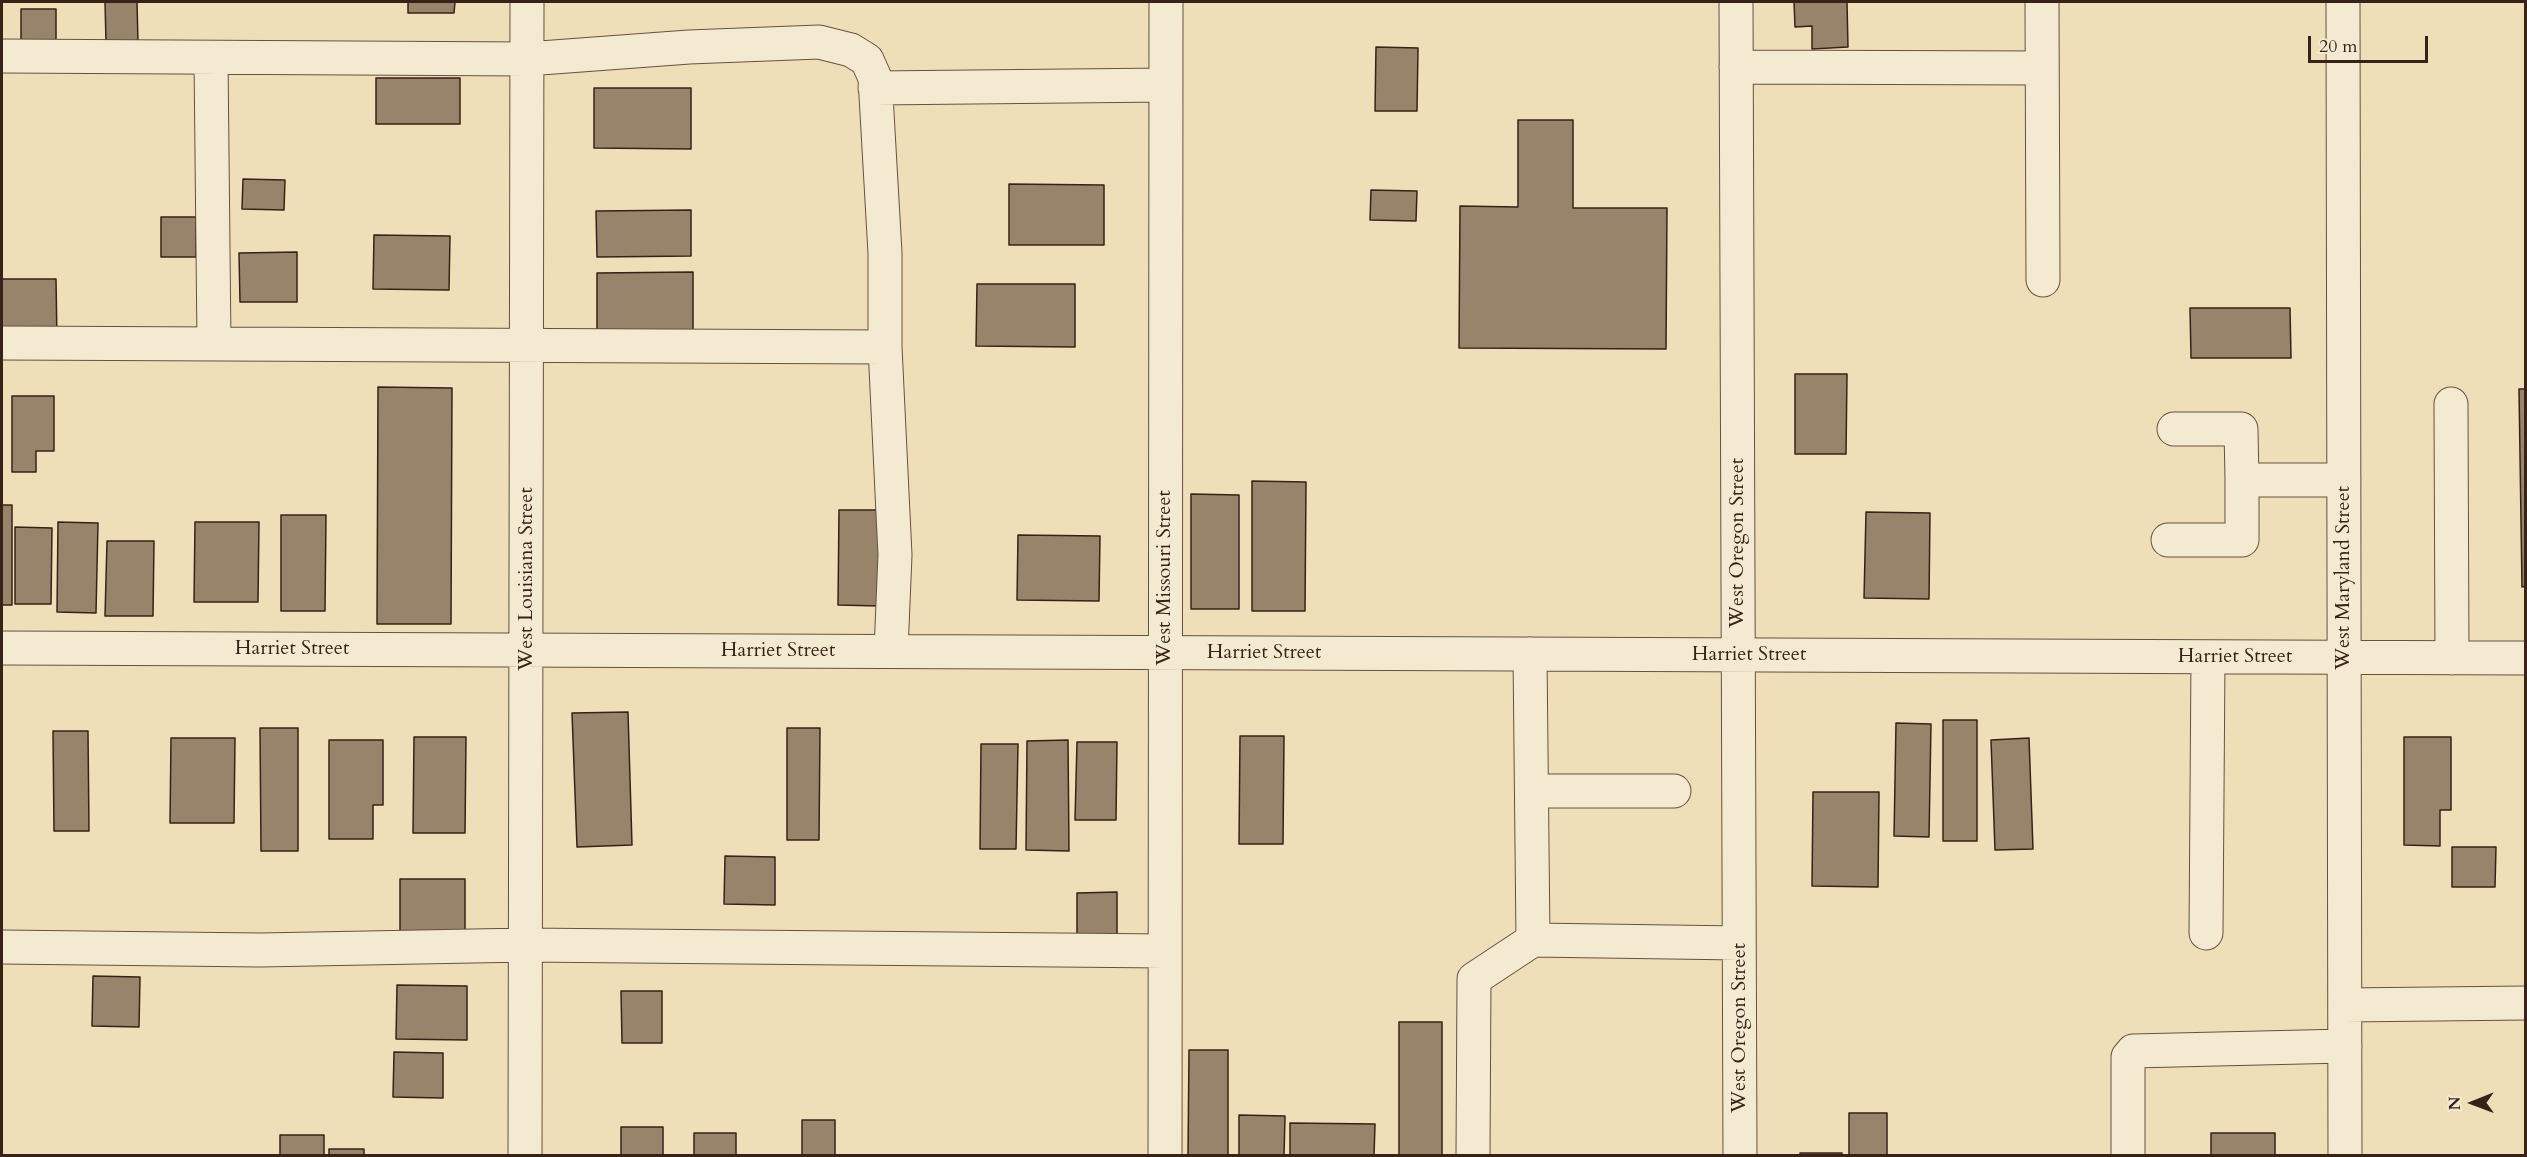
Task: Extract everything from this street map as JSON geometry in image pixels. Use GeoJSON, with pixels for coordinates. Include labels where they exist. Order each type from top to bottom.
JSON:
{"type":"FeatureCollection","features":[{"type":"Feature","properties":{"kind":"street","name":"West Louisiana Street"},"geometry":{"type":"LineString","coordinates":[[525,1155],[527,2]]}},
{"type":"Feature","properties":{"kind":"street","name":"West Missouri Street"},"geometry":{"type":"LineString","coordinates":[[1165,1155],[1166,2]]}},
{"type":"Feature","properties":{"kind":"street","name":"West Oregon Street"},"geometry":{"type":"LineString","coordinates":[[1736,2],[1740,1155]]}},
{"type":"Feature","properties":{"kind":"street"},"geometry":{"type":"LineString","coordinates":[[2042,2],[2043,280]]}},
{"type":"Feature","properties":{"kind":"street","name":"West Maryland Street"},"geometry":{"type":"LineString","coordinates":[[2343,2],[2346,1155]]}},
{"type":"Feature","properties":{"kind":"street"},"geometry":{"type":"LineString","coordinates":[[2,56],[527,59],[689,47],[819,42],[851,50],[867,60],[875,78],[885,253],[885,347],[895,555],[891,651]]}},
{"type":"Feature","properties":{"kind":"street"},"geometry":{"type":"LineString","coordinates":[[212,58],[214,344]]}},
{"type":"Feature","properties":{"kind":"street"},"geometry":{"type":"LineString","coordinates":[[1736,67],[2042,68]]}},
{"type":"Feature","properties":{"kind":"street"},"geometry":{"type":"LineString","coordinates":[[875,88],[1166,85]]}},
{"type":"Feature","properties":{"kind":"street"},"geometry":{"type":"LineString","coordinates":[[2,343],[885,347]]}},
{"type":"Feature","properties":{"kind":"street"},"geometry":{"type":"LineString","coordinates":[[2451,404],[2452,658]]}},
{"type":"Feature","properties":{"kind":"street"},"geometry":{"type":"LineString","coordinates":[[2168,540],[2242,540],[2241,429],[2174,429]]}},
{"type":"Feature","properties":{"kind":"street"},"geometry":{"type":"LineString","coordinates":[[2242,480],[2344,480]]}},
{"type":"Feature","properties":{"kind":"street","name":"Harriet Street"},"geometry":{"type":"LineString","coordinates":[[2,648],[2526,658]]}},
{"type":"Feature","properties":{"kind":"street"},"geometry":{"type":"LineString","coordinates":[[1530,654],[1533,940]]}},
{"type":"Feature","properties":{"kind":"street"},"geometry":{"type":"LineString","coordinates":[[2206,933],[2208,657]]}},
{"type":"Feature","properties":{"kind":"street"},"geometry":{"type":"LineString","coordinates":[[1533,791],[1674,790]]}},
{"type":"Feature","properties":{"kind":"street"},"geometry":{"type":"LineString","coordinates":[[1473,1155],[1474,979],[1533,940],[1739,943]]}},
{"type":"Feature","properties":{"kind":"street"},"geometry":{"type":"LineString","coordinates":[[2,947],[260,950],[526,945],[1165,951]]}},
{"type":"Feature","properties":{"kind":"street"},"geometry":{"type":"LineString","coordinates":[[2345,1005],[2526,1003]]}},
{"type":"Feature","properties":{"kind":"street"},"geometry":{"type":"LineString","coordinates":[[2128,1155],[2128,1057],[2133,1051],[2345,1046]]}},
{"type":"Feature","properties":{"kind":"building"},"geometry":{"type":"Polygon","coordinates":[[[105,2],[137,2],[138,43],[106,43],[105,2]]]}},
{"type":"Feature","properties":{"kind":"building"},"geometry":{"type":"Polygon","coordinates":[[[408,2],[455,2],[454,13],[408,13],[408,2]]]}},
{"type":"Feature","properties":{"kind":"building"},"geometry":{"type":"Polygon","coordinates":[[[1794,2],[1847,2],[1848,47],[1812,49],[1812,26],[1795,27],[1794,2]]]}},
{"type":"Feature","properties":{"kind":"building"},"geometry":{"type":"Polygon","coordinates":[[[21,9],[56,9],[56,46],[21,46],[21,9]]]}},
{"type":"Feature","properties":{"kind":"building"},"geometry":{"type":"Polygon","coordinates":[[[1376,47],[1418,48],[1417,111],[1375,111],[1376,47]]]}},
{"type":"Feature","properties":{"kind":"building"},"geometry":{"type":"Polygon","coordinates":[[[376,78],[460,78],[460,124],[376,124],[376,78]]]}},
{"type":"Feature","properties":{"kind":"building"},"geometry":{"type":"Polygon","coordinates":[[[594,88],[691,88],[691,149],[594,148],[594,88]]]}},
{"type":"Feature","properties":{"kind":"building"},"geometry":{"type":"Polygon","coordinates":[[[1518,120],[1573,120],[1573,208],[1667,208],[1666,349],[1459,348],[1460,206],[1518,207],[1518,120]]]}},
{"type":"Feature","properties":{"kind":"building"},"geometry":{"type":"Polygon","coordinates":[[[243,179],[285,180],[284,210],[242,209],[243,179]]]}},
{"type":"Feature","properties":{"kind":"building"},"geometry":{"type":"Polygon","coordinates":[[[1009,184],[1104,185],[1104,245],[1009,245],[1009,184]]]}},
{"type":"Feature","properties":{"kind":"building"},"geometry":{"type":"Polygon","coordinates":[[[1371,190],[1417,191],[1416,221],[1370,220],[1371,190]]]}},
{"type":"Feature","properties":{"kind":"building"},"geometry":{"type":"Polygon","coordinates":[[[691,210],[691,256],[597,257],[596,211],[691,210]]]}},
{"type":"Feature","properties":{"kind":"building"},"geometry":{"type":"Polygon","coordinates":[[[161,217],[196,217],[196,257],[161,257],[161,217]]]}},
{"type":"Feature","properties":{"kind":"building"},"geometry":{"type":"Polygon","coordinates":[[[374,235],[450,236],[449,290],[373,289],[374,235]]]}},
{"type":"Feature","properties":{"kind":"building"},"geometry":{"type":"Polygon","coordinates":[[[297,252],[297,302],[240,302],[239,253],[297,252]]]}},
{"type":"Feature","properties":{"kind":"building"},"geometry":{"type":"Polygon","coordinates":[[[693,272],[693,331],[597,332],[597,273],[693,272]]]}},
{"type":"Feature","properties":{"kind":"building"},"geometry":{"type":"Polygon","coordinates":[[[2,279],[56,279],[57,342],[2,342],[2,279]]]}},
{"type":"Feature","properties":{"kind":"building"},"geometry":{"type":"Polygon","coordinates":[[[977,284],[1075,284],[1075,347],[976,346],[977,284]]]}},
{"type":"Feature","properties":{"kind":"building"},"geometry":{"type":"Polygon","coordinates":[[[2190,308],[2290,308],[2291,358],[2191,358],[2190,308]]]}},
{"type":"Feature","properties":{"kind":"building"},"geometry":{"type":"Polygon","coordinates":[[[1795,374],[1847,374],[1846,454],[1795,454],[1795,374]]]}},
{"type":"Feature","properties":{"kind":"building"},"geometry":{"type":"Polygon","coordinates":[[[378,387],[452,388],[451,624],[377,624],[378,387]]]}},
{"type":"Feature","properties":{"kind":"building"},"geometry":{"type":"Polygon","coordinates":[[[2519,389],[2526,389],[2526,586],[2522,587],[2519,389]]]}},
{"type":"Feature","properties":{"kind":"building"},"geometry":{"type":"Polygon","coordinates":[[[12,396],[54,396],[54,451],[36,451],[36,472],[12,472],[12,396]]]}},
{"type":"Feature","properties":{"kind":"building"},"geometry":{"type":"Polygon","coordinates":[[[1252,481],[1306,482],[1305,611],[1252,611],[1252,481]]]}},
{"type":"Feature","properties":{"kind":"building"},"geometry":{"type":"Polygon","coordinates":[[[1191,494],[1239,495],[1239,609],[1191,609],[1191,494]]]}},
{"type":"Feature","properties":{"kind":"building"},"geometry":{"type":"Polygon","coordinates":[[[2,505],[12,505],[12,605],[2,605],[2,505]]]}},
{"type":"Feature","properties":{"kind":"building"},"geometry":{"type":"Polygon","coordinates":[[[839,510],[880,510],[879,606],[838,605],[839,510]]]}},
{"type":"Feature","properties":{"kind":"building"},"geometry":{"type":"Polygon","coordinates":[[[1866,512],[1930,513],[1929,599],[1864,598],[1866,512]]]}},
{"type":"Feature","properties":{"kind":"building"},"geometry":{"type":"Polygon","coordinates":[[[281,515],[326,515],[325,611],[281,611],[281,515]]]}},
{"type":"Feature","properties":{"kind":"building"},"geometry":{"type":"Polygon","coordinates":[[[58,522],[98,523],[96,613],[57,612],[58,522]]]}},
{"type":"Feature","properties":{"kind":"building"},"geometry":{"type":"Polygon","coordinates":[[[195,522],[259,522],[258,602],[194,602],[195,522]]]}},
{"type":"Feature","properties":{"kind":"building"},"geometry":{"type":"Polygon","coordinates":[[[15,527],[52,528],[51,604],[15,604],[15,527]]]}},
{"type":"Feature","properties":{"kind":"building"},"geometry":{"type":"Polygon","coordinates":[[[1018,535],[1100,536],[1099,601],[1017,600],[1018,535]]]}},
{"type":"Feature","properties":{"kind":"building"},"geometry":{"type":"Polygon","coordinates":[[[107,541],[154,541],[153,616],[105,616],[107,541]]]}},
{"type":"Feature","properties":{"kind":"building"},"geometry":{"type":"Polygon","coordinates":[[[628,712],[632,845],[577,847],[572,713],[628,712]]]}},
{"type":"Feature","properties":{"kind":"building"},"geometry":{"type":"Polygon","coordinates":[[[1943,720],[1977,720],[1977,841],[1943,841],[1943,720]]]}},
{"type":"Feature","properties":{"kind":"building"},"geometry":{"type":"Polygon","coordinates":[[[1896,723],[1931,724],[1929,837],[1894,836],[1896,723]]]}},
{"type":"Feature","properties":{"kind":"building"},"geometry":{"type":"Polygon","coordinates":[[[260,728],[298,728],[298,851],[261,851],[260,728]]]}},
{"type":"Feature","properties":{"kind":"building"},"geometry":{"type":"Polygon","coordinates":[[[787,728],[820,728],[819,840],[787,840],[787,728]]]}},
{"type":"Feature","properties":{"kind":"building"},"geometry":{"type":"Polygon","coordinates":[[[53,731],[88,731],[89,831],[54,831],[53,731]]]}},
{"type":"Feature","properties":{"kind":"building"},"geometry":{"type":"Polygon","coordinates":[[[1240,736],[1284,736],[1283,844],[1239,844],[1240,736]]]}},
{"type":"Feature","properties":{"kind":"building"},"geometry":{"type":"Polygon","coordinates":[[[414,737],[466,737],[465,833],[413,833],[414,737]]]}},
{"type":"Feature","properties":{"kind":"building"},"geometry":{"type":"Polygon","coordinates":[[[2404,737],[2451,737],[2451,810],[2440,810],[2440,846],[2404,845],[2404,737]]]}},
{"type":"Feature","properties":{"kind":"building"},"geometry":{"type":"Polygon","coordinates":[[[171,738],[235,738],[234,823],[170,823],[171,738]]]}},
{"type":"Feature","properties":{"kind":"building"},"geometry":{"type":"Polygon","coordinates":[[[2029,738],[2033,849],[1995,850],[1991,740],[2029,738]]]}},
{"type":"Feature","properties":{"kind":"building"},"geometry":{"type":"Polygon","coordinates":[[[329,740],[383,740],[383,805],[373,805],[373,839],[329,839],[329,740]]]}},
{"type":"Feature","properties":{"kind":"building"},"geometry":{"type":"Polygon","coordinates":[[[1068,740],[1069,851],[1026,850],[1027,741],[1068,740]]]}},
{"type":"Feature","properties":{"kind":"building"},"geometry":{"type":"Polygon","coordinates":[[[1077,742],[1117,742],[1116,820],[1075,820],[1077,742]]]}},
{"type":"Feature","properties":{"kind":"building"},"geometry":{"type":"Polygon","coordinates":[[[981,744],[1018,744],[1016,849],[980,849],[981,744]]]}},
{"type":"Feature","properties":{"kind":"building"},"geometry":{"type":"Polygon","coordinates":[[[1813,792],[1879,792],[1878,887],[1812,886],[1813,792]]]}},
{"type":"Feature","properties":{"kind":"building"},"geometry":{"type":"Polygon","coordinates":[[[2452,847],[2496,847],[2495,887],[2452,887],[2452,847]]]}},
{"type":"Feature","properties":{"kind":"building"},"geometry":{"type":"Polygon","coordinates":[[[725,856],[775,857],[775,905],[724,904],[725,856]]]}},
{"type":"Feature","properties":{"kind":"building"},"geometry":{"type":"Polygon","coordinates":[[[400,879],[465,879],[465,939],[400,938],[400,879]]]}},
{"type":"Feature","properties":{"kind":"building"},"geometry":{"type":"Polygon","coordinates":[[[1117,892],[1117,949],[1077,949],[1077,893],[1117,892]]]}},
{"type":"Feature","properties":{"kind":"building"},"geometry":{"type":"Polygon","coordinates":[[[93,976],[140,977],[139,1027],[92,1026],[93,976]]]}},
{"type":"Feature","properties":{"kind":"building"},"geometry":{"type":"Polygon","coordinates":[[[397,985],[467,986],[467,1040],[396,1039],[397,985]]]}},
{"type":"Feature","properties":{"kind":"building"},"geometry":{"type":"Polygon","coordinates":[[[621,991],[662,991],[662,1043],[622,1043],[621,991]]]}},
{"type":"Feature","properties":{"kind":"building"},"geometry":{"type":"Polygon","coordinates":[[[1399,1022],[1442,1022],[1442,1156],[1399,1156],[1399,1022]]]}},
{"type":"Feature","properties":{"kind":"building"},"geometry":{"type":"Polygon","coordinates":[[[1189,1050],[1228,1050],[1228,1156],[1188,1156],[1189,1050]]]}},
{"type":"Feature","properties":{"kind":"building"},"geometry":{"type":"Polygon","coordinates":[[[394,1052],[443,1053],[443,1098],[393,1097],[394,1052]]]}},
{"type":"Feature","properties":{"kind":"building"},"geometry":{"type":"Polygon","coordinates":[[[1849,1113],[1887,1113],[1887,1156],[1849,1156],[1849,1113]]]}},
{"type":"Feature","properties":{"kind":"building"},"geometry":{"type":"Polygon","coordinates":[[[1239,1115],[1285,1116],[1284,1156],[1239,1156],[1239,1115]]]}},
{"type":"Feature","properties":{"kind":"building"},"geometry":{"type":"Polygon","coordinates":[[[802,1120],[835,1120],[835,1156],[802,1156],[802,1120]]]}},
{"type":"Feature","properties":{"kind":"building"},"geometry":{"type":"Polygon","coordinates":[[[1290,1123],[1375,1124],[1374,1156],[1290,1156],[1290,1123]]]}},
{"type":"Feature","properties":{"kind":"building"},"geometry":{"type":"Polygon","coordinates":[[[621,1127],[663,1127],[663,1156],[621,1156],[621,1127]]]}},
{"type":"Feature","properties":{"kind":"building"},"geometry":{"type":"Polygon","coordinates":[[[694,1133],[736,1133],[736,1156],[694,1156],[694,1133]]]}},
{"type":"Feature","properties":{"kind":"building"},"geometry":{"type":"Polygon","coordinates":[[[2211,1133],[2275,1133],[2275,1156],[2211,1156],[2211,1133]]]}},
{"type":"Feature","properties":{"kind":"building"},"geometry":{"type":"Polygon","coordinates":[[[280,1135],[324,1135],[324,1156],[280,1156],[280,1135]]]}},
{"type":"Feature","properties":{"kind":"building"},"geometry":{"type":"Polygon","coordinates":[[[329,1149],[364,1149],[364,1156],[329,1156],[329,1149]]]}},
{"type":"Feature","properties":{"kind":"building"},"geometry":{"type":"Polygon","coordinates":[[[1800,1153],[1842,1153],[1842,1156],[1800,1156],[1800,1153]]]}}]}
